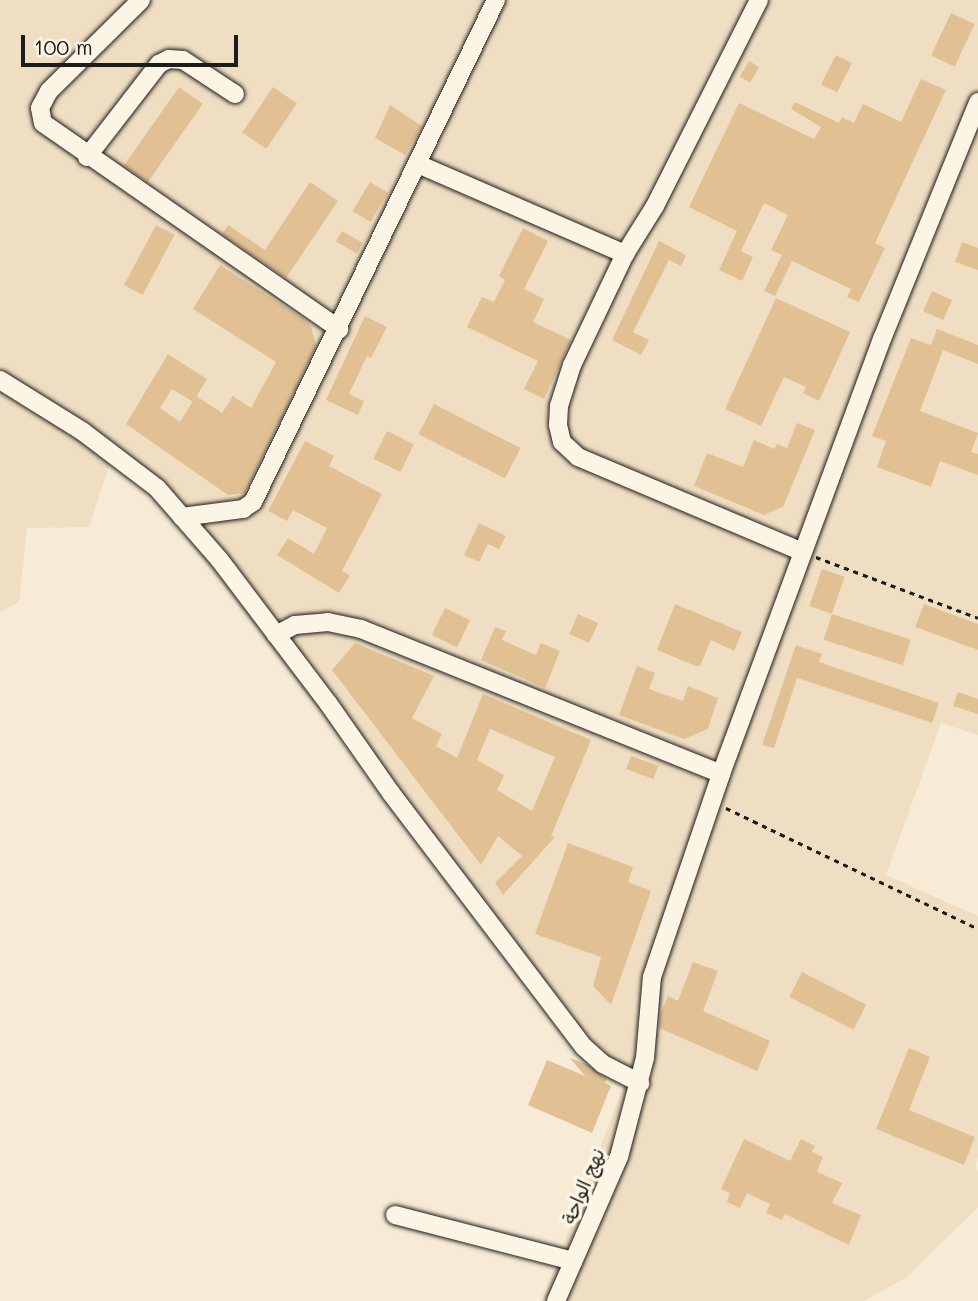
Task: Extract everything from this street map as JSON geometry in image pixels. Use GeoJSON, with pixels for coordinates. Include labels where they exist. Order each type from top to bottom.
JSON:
{"type":"FeatureCollection","features":[{"type":"Feature","properties":{"kind":"street"},"geometry":{"type":"LineString","coordinates":[[141,0],[49,91],[40,108],[43,123],[87,157],[339,329]]}},
{"type":"Feature","properties":{"kind":"street"},"geometry":{"type":"LineString","coordinates":[[183,517],[243,509],[253,502],[496,0]]}},
{"type":"Feature","properties":{"kind":"street"},"geometry":{"type":"LineString","coordinates":[[758,0],[655,206],[625,254],[563,389],[558,425],[562,442],[578,457],[803,552]]}},
{"type":"Feature","properties":{"kind":"street"},"geometry":{"type":"LineString","coordinates":[[87,157],[159,64],[169,59],[183,60],[235,94]]}},
{"type":"Feature","properties":{"kind":"street","name":"نهج الواحة"},"geometry":{"type":"LineString","coordinates":[[556,1301],[619,1157],[640,1083],[652,976],[721,774],[882,339],[978,102]]}},
{"type":"Feature","properties":{"kind":"street"},"geometry":{"type":"LineString","coordinates":[[418,164],[625,254]]}},
{"type":"Feature","properties":{"kind":"street"},"geometry":{"type":"LineString","coordinates":[[0,380],[82,431],[157,488],[219,559],[391,793],[584,1048],[603,1063],[640,1083]]}},
{"type":"Feature","properties":{"kind":"street"},"geometry":{"type":"LineString","coordinates":[[276,635],[295,625],[328,622],[361,629],[721,774]]}},
{"type":"Feature","properties":{"kind":"street"},"geometry":{"type":"LineString","coordinates":[[395,1215],[573,1261]]}},
{"type":"Feature","properties":{"kind":"path"},"geometry":{"type":"LineString","coordinates":[[803,552],[978,618]]}},
{"type":"Feature","properties":{"kind":"path"},"geometry":{"type":"LineString","coordinates":[[712,801],[978,929]]}},
{"type":"Feature","properties":{"kind":"shaded area"},"geometry":{"type":"Polygon","coordinates":[[[0,0],[978,0],[978,735],[941,723],[886,875],[978,916],[978,1157],[975,1167],[978,1171],[978,1207],[907,1277],[864,1301],[542,1301],[627,1077],[613,1071],[381,790],[158,501],[111,460],[89,527],[27,528],[19,602],[0,612],[0,0]]]}},
{"type":"Feature","properties":{"kind":"building"},"geometry":{"type":"Polygon","coordinates":[[[951,13],[975,24],[955,67],[931,56],[951,13]]]}},
{"type":"Feature","properties":{"kind":"building"},"geometry":{"type":"Polygon","coordinates":[[[836,55],[852,63],[837,93],[821,84],[836,55]]]}},
{"type":"Feature","properties":{"kind":"building"},"geometry":{"type":"Polygon","coordinates":[[[749,61],[759,67],[750,83],[740,76],[749,61]]]}},
{"type":"Feature","properties":{"kind":"building"},"geometry":{"type":"Polygon","coordinates":[[[921,79],[946,90],[875,243],[885,248],[859,302],[847,297],[851,289],[792,261],[775,296],[764,291],[782,255],[771,250],[788,215],[764,203],[741,251],[753,257],[742,281],[719,270],[737,231],[689,207],[739,103],[814,139],[821,127],[791,109],[795,102],[839,123],[842,117],[854,123],[863,104],[901,122],[921,79]]]}},
{"type":"Feature","properties":{"kind":"building"},"geometry":{"type":"Polygon","coordinates":[[[179,87],[203,104],[148,182],[124,166],[179,87]]]}},
{"type":"Feature","properties":{"kind":"building"},"geometry":{"type":"Polygon","coordinates":[[[273,87],[297,103],[266,149],[242,133],[273,87]]]}},
{"type":"Feature","properties":{"kind":"building"},"geometry":{"type":"Polygon","coordinates":[[[390,105],[422,126],[405,155],[375,138],[390,105]]]}},
{"type":"Feature","properties":{"kind":"building"},"geometry":{"type":"Polygon","coordinates":[[[310,182],[338,201],[286,278],[222,234],[228,225],[265,250],[310,182]]]}},
{"type":"Feature","properties":{"kind":"building"},"geometry":{"type":"Polygon","coordinates":[[[370,182],[388,193],[370,222],[352,211],[370,182]]]}},
{"type":"Feature","properties":{"kind":"building"},"geometry":{"type":"Polygon","coordinates":[[[156,225],[175,235],[143,295],[124,285],[156,225]]]}},
{"type":"Feature","properties":{"kind":"building"},"geometry":{"type":"Polygon","coordinates":[[[523,228],[548,241],[524,289],[544,299],[533,322],[571,340],[544,399],[524,389],[538,361],[467,327],[482,297],[494,302],[505,280],[499,276],[523,228]]]}},
{"type":"Feature","properties":{"kind":"building"},"geometry":{"type":"Polygon","coordinates":[[[342,231],[363,243],[357,253],[336,241],[342,231]]]}},
{"type":"Feature","properties":{"kind":"building"},"geometry":{"type":"Polygon","coordinates":[[[659,241],[686,255],[681,266],[669,260],[633,332],[649,340],[641,355],[612,340],[659,241]]]}},
{"type":"Feature","properties":{"kind":"building"},"geometry":{"type":"Polygon","coordinates":[[[962,242],[978,248],[978,270],[955,262],[962,242]]]}},
{"type":"Feature","properties":{"kind":"building"},"geometry":{"type":"Polygon","coordinates":[[[220,265],[311,326],[316,346],[245,493],[228,495],[126,424],[168,354],[207,379],[196,396],[222,413],[233,396],[251,408],[276,362],[193,309],[220,265]],[[172,389],[160,408],[180,422],[192,402],[172,389]]]}},
{"type":"Feature","properties":{"kind":"building"},"geometry":{"type":"Polygon","coordinates":[[[932,291],[952,300],[943,320],[923,311],[932,291]]]}},
{"type":"Feature","properties":{"kind":"building"},"geometry":{"type":"Polygon","coordinates":[[[776,298],[850,332],[819,401],[803,393],[806,387],[784,377],[761,426],[725,409],[776,298]]]}},
{"type":"Feature","properties":{"kind":"building"},"geometry":{"type":"Polygon","coordinates":[[[365,316],[387,327],[371,358],[367,356],[349,394],[364,401],[358,415],[326,400],[365,316]]]}},
{"type":"Feature","properties":{"kind":"building"},"geometry":{"type":"Polygon","coordinates":[[[937,329],[978,345],[978,364],[943,350],[920,411],[978,433],[971,452],[978,454],[978,475],[940,461],[931,487],[877,467],[886,441],[872,436],[911,338],[931,345],[937,329]]]}},
{"type":"Feature","properties":{"kind":"building"},"geometry":{"type":"Polygon","coordinates":[[[434,404],[520,448],[505,478],[419,434],[434,404]]]}},
{"type":"Feature","properties":{"kind":"building"},"geometry":{"type":"Polygon","coordinates":[[[797,423],[815,430],[783,507],[764,515],[694,486],[707,453],[743,467],[754,440],[774,449],[777,444],[787,448],[797,423]]]}},
{"type":"Feature","properties":{"kind":"building"},"geometry":{"type":"Polygon","coordinates":[[[387,431],[414,444],[400,472],[373,459],[387,431]]]}},
{"type":"Feature","properties":{"kind":"building"},"geometry":{"type":"Polygon","coordinates":[[[305,441],[334,456],[329,466],[382,494],[342,571],[350,575],[339,593],[277,555],[288,538],[314,554],[327,528],[293,510],[287,521],[268,511],[305,441]]]}},
{"type":"Feature","properties":{"kind":"building"},"geometry":{"type":"Polygon","coordinates":[[[479,523],[506,536],[499,549],[488,544],[479,562],[464,555],[479,523]]]}},
{"type":"Feature","properties":{"kind":"building"},"geometry":{"type":"Polygon","coordinates":[[[822,569],[845,577],[832,614],[809,606],[822,569]]]}},
{"type":"Feature","properties":{"kind":"building"},"geometry":{"type":"Polygon","coordinates":[[[675,604],[742,632],[734,651],[711,640],[700,666],[696,666],[657,650],[675,604]]]}},
{"type":"Feature","properties":{"kind":"building"},"geometry":{"type":"Polygon","coordinates":[[[924,604],[978,624],[978,650],[915,627],[924,604]]]}},
{"type":"Feature","properties":{"kind":"building"},"geometry":{"type":"Polygon","coordinates":[[[445,608],[470,620],[457,647],[432,635],[445,608]]]}},
{"type":"Feature","properties":{"kind":"building"},"geometry":{"type":"Polygon","coordinates":[[[578,614],[598,623],[589,643],[569,634],[578,614]]]}},
{"type":"Feature","properties":{"kind":"building"},"geometry":{"type":"Polygon","coordinates":[[[832,614],[911,640],[903,665],[824,640],[832,614]]]}},
{"type":"Feature","properties":{"kind":"building"},"geometry":{"type":"Polygon","coordinates":[[[495,627],[506,631],[502,640],[536,655],[541,643],[560,651],[545,688],[481,660],[495,627]]]}},
{"type":"Feature","properties":{"kind":"building"},"geometry":{"type":"Polygon","coordinates":[[[355,643],[434,676],[412,718],[442,734],[436,746],[457,758],[483,694],[591,740],[551,836],[555,837],[503,895],[495,883],[522,856],[498,836],[481,865],[332,670],[355,643]],[[490,729],[477,760],[504,775],[497,790],[532,811],[555,757],[490,729]]]}},
{"type":"Feature","properties":{"kind":"building"},"geometry":{"type":"Polygon","coordinates":[[[796,645],[822,654],[819,662],[939,703],[932,723],[797,678],[774,748],[762,745],[796,645]]]}},
{"type":"Feature","properties":{"kind":"building"},"geometry":{"type":"Polygon","coordinates":[[[637,666],[655,673],[649,689],[683,701],[688,686],[718,698],[708,729],[684,739],[619,715],[637,666]]]}},
{"type":"Feature","properties":{"kind":"building"},"geometry":{"type":"Polygon","coordinates":[[[958,692],[978,699],[978,714],[953,706],[958,692]]]}},
{"type":"Feature","properties":{"kind":"building"},"geometry":{"type":"Polygon","coordinates":[[[631,756],[658,766],[653,779],[626,769],[631,756]]]}},
{"type":"Feature","properties":{"kind":"building"},"geometry":{"type":"Polygon","coordinates":[[[568,843],[633,867],[628,882],[651,891],[611,1005],[593,986],[601,957],[535,934],[568,843]]]}},
{"type":"Feature","properties":{"kind":"building"},"geometry":{"type":"Polygon","coordinates":[[[693,962],[718,971],[703,1011],[770,1041],[757,1071],[659,1028],[660,1015],[668,996],[678,1001],[693,962]]]}},
{"type":"Feature","properties":{"kind":"building"},"geometry":{"type":"Polygon","coordinates":[[[802,972],[866,1005],[853,1030],[789,997],[802,972]]]}},
{"type":"Feature","properties":{"kind":"building"},"geometry":{"type":"Polygon","coordinates":[[[909,1048],[930,1057],[909,1110],[975,1137],[964,1165],[876,1129],[909,1048]]]}},
{"type":"Feature","properties":{"kind":"building"},"geometry":{"type":"Polygon","coordinates":[[[570,1058],[588,1065],[607,1079],[605,1083],[611,1086],[592,1133],[528,1105],[547,1060],[585,1076],[570,1058]]]}},
{"type":"Feature","properties":{"kind":"building"},"geometry":{"type":"Polygon","coordinates":[[[744,1139],[790,1161],[801,1139],[815,1146],[812,1152],[823,1157],[817,1172],[842,1183],[832,1203],[861,1215],[849,1245],[785,1214],[782,1220],[766,1213],[770,1204],[747,1193],[740,1208],[727,1202],[730,1193],[721,1189],[744,1139]]]}}]}
